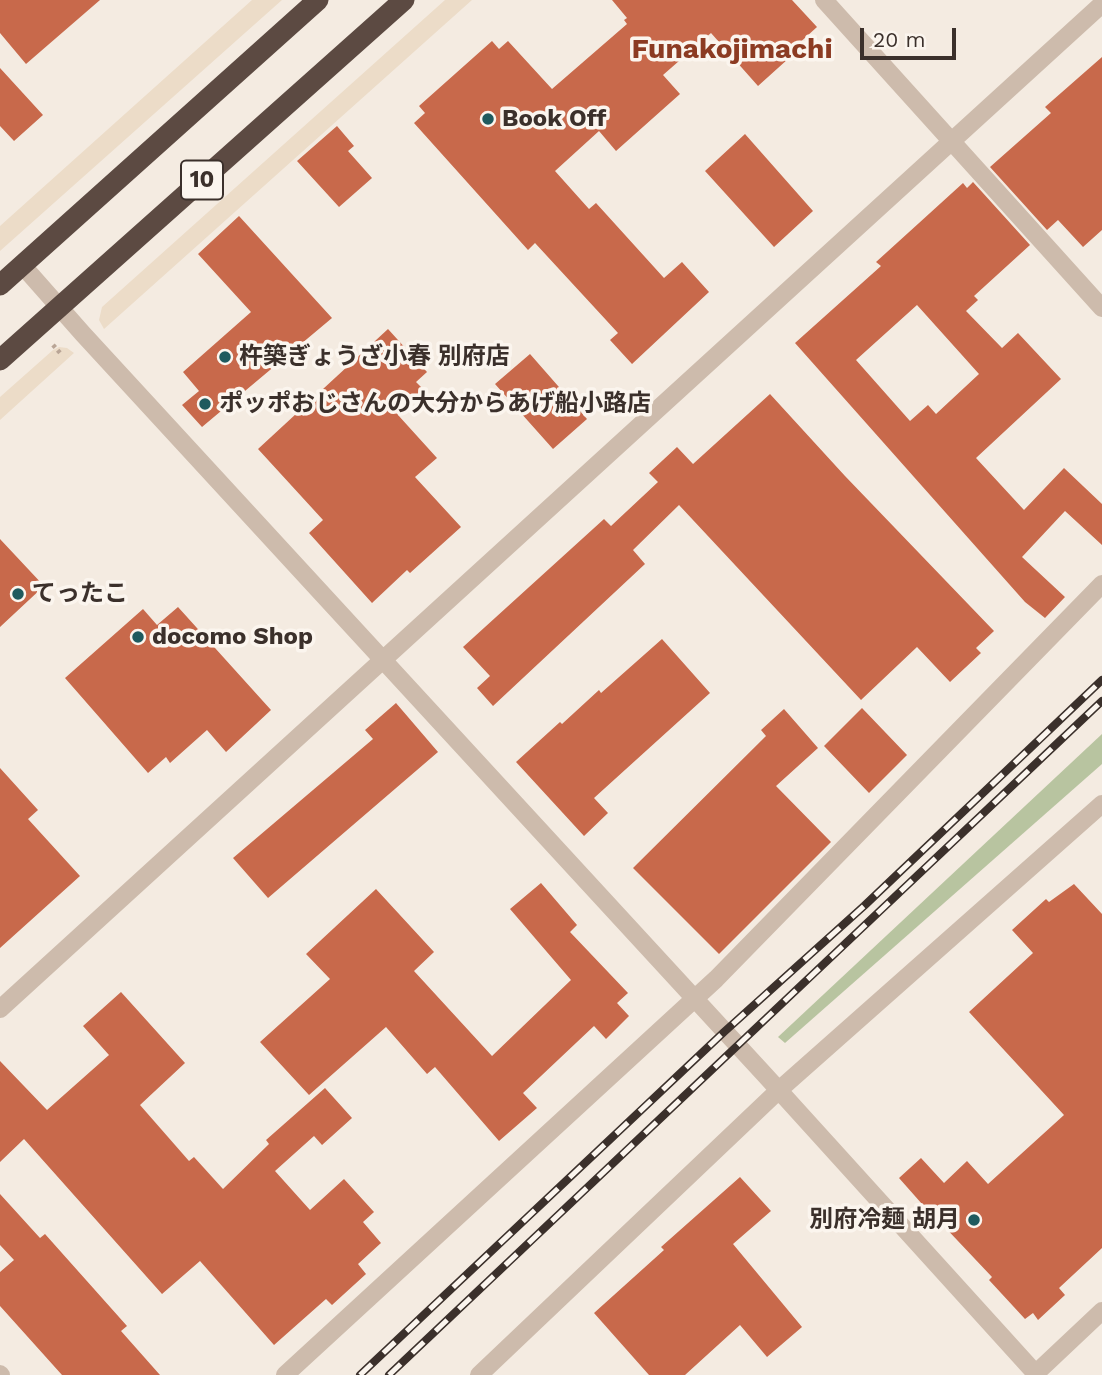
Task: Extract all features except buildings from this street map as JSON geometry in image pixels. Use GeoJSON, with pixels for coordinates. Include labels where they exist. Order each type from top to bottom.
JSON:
{"type":"FeatureCollection","features":[{"type":"Feature","properties":{"kind":"highway","name":"10"},"geometry":{"type":"LineString","coordinates":[[0,285],[318,0]]}},
{"type":"Feature","properties":{"kind":"highway","name":"10"},"geometry":{"type":"LineString","coordinates":[[0,360],[404,0]]}},
{"type":"Feature","properties":{"kind":"street"},"geometry":{"type":"LineString","coordinates":[[824,0],[1102,307]]}},
{"type":"Feature","properties":{"kind":"street"},"geometry":{"type":"LineString","coordinates":[[0,1009],[1102,4]]}},
{"type":"Feature","properties":{"kind":"street"},"geometry":{"type":"LineString","coordinates":[[23,265],[1036,1374],[1102,1311]]}},
{"type":"Feature","properties":{"kind":"street"},"geometry":{"type":"LineString","coordinates":[[285,1375],[695,999],[1102,584]]}},
{"type":"Feature","properties":{"kind":"street"},"geometry":{"type":"LineString","coordinates":[[479,1375],[779,1090],[1102,804]]}},
{"type":"Feature","properties":{"kind":"path"},"geometry":{"type":"LineString","coordinates":[[57,348],[61,354]]}},
{"type":"Feature","properties":{"kind":"green space"},"geometry":{"type":"Polygon","coordinates":[[[1102,734],[1102,764],[785,1043],[778,1037],[1102,734]]]}},
{"type":"Feature","properties":{"kind":"shaded area"},"geometry":{"type":"Polygon","coordinates":[[[252,0],[282,0],[0,251],[0,226],[252,0]]]}},
{"type":"Feature","properties":{"kind":"shaded area"},"geometry":{"type":"Polygon","coordinates":[[[445,0],[472,0],[104,329],[99,320],[102,307],[445,0]]]}},
{"type":"Feature","properties":{"kind":"shaded area"},"geometry":{"type":"Polygon","coordinates":[[[59,347],[74,353],[0,420],[0,397],[59,347]]]}},
{"type":"Feature","properties":{"kind":"railway"},"geometry":{"type":"LineString","coordinates":[[360,1375],[724,1032],[864,906],[1102,680]]}},
{"type":"Feature","properties":{"kind":"railway"},"geometry":{"type":"LineString","coordinates":[[389,1375],[1102,701]]}},
{"type":"Feature","properties":{"kind":"place","name":"Book Off"},"geometry":{"type":"Point","coordinates":[488,119]}},
{"type":"Feature","properties":{"kind":"place","name":"杵築ぎょうざ小春 別府店"},"geometry":{"type":"Point","coordinates":[225,357]}},
{"type":"Feature","properties":{"kind":"place","name":"ポッポおじさんの大分からあげ船小路店"},"geometry":{"type":"Point","coordinates":[205,404]}},
{"type":"Feature","properties":{"kind":"place","name":"てったこ"},"geometry":{"type":"Point","coordinates":[18,594]}},
{"type":"Feature","properties":{"kind":"place","name":"docomo Shop"},"geometry":{"type":"Point","coordinates":[138,637]}},
{"type":"Feature","properties":{"kind":"place","name":"別府冷麺 胡月"},"geometry":{"type":"Point","coordinates":[974,1220]}},
{"type":"Feature","properties":{"kind":"district","name":"Funakojimachi"},"geometry":{"type":"Point","coordinates":[732,50]}}]}
